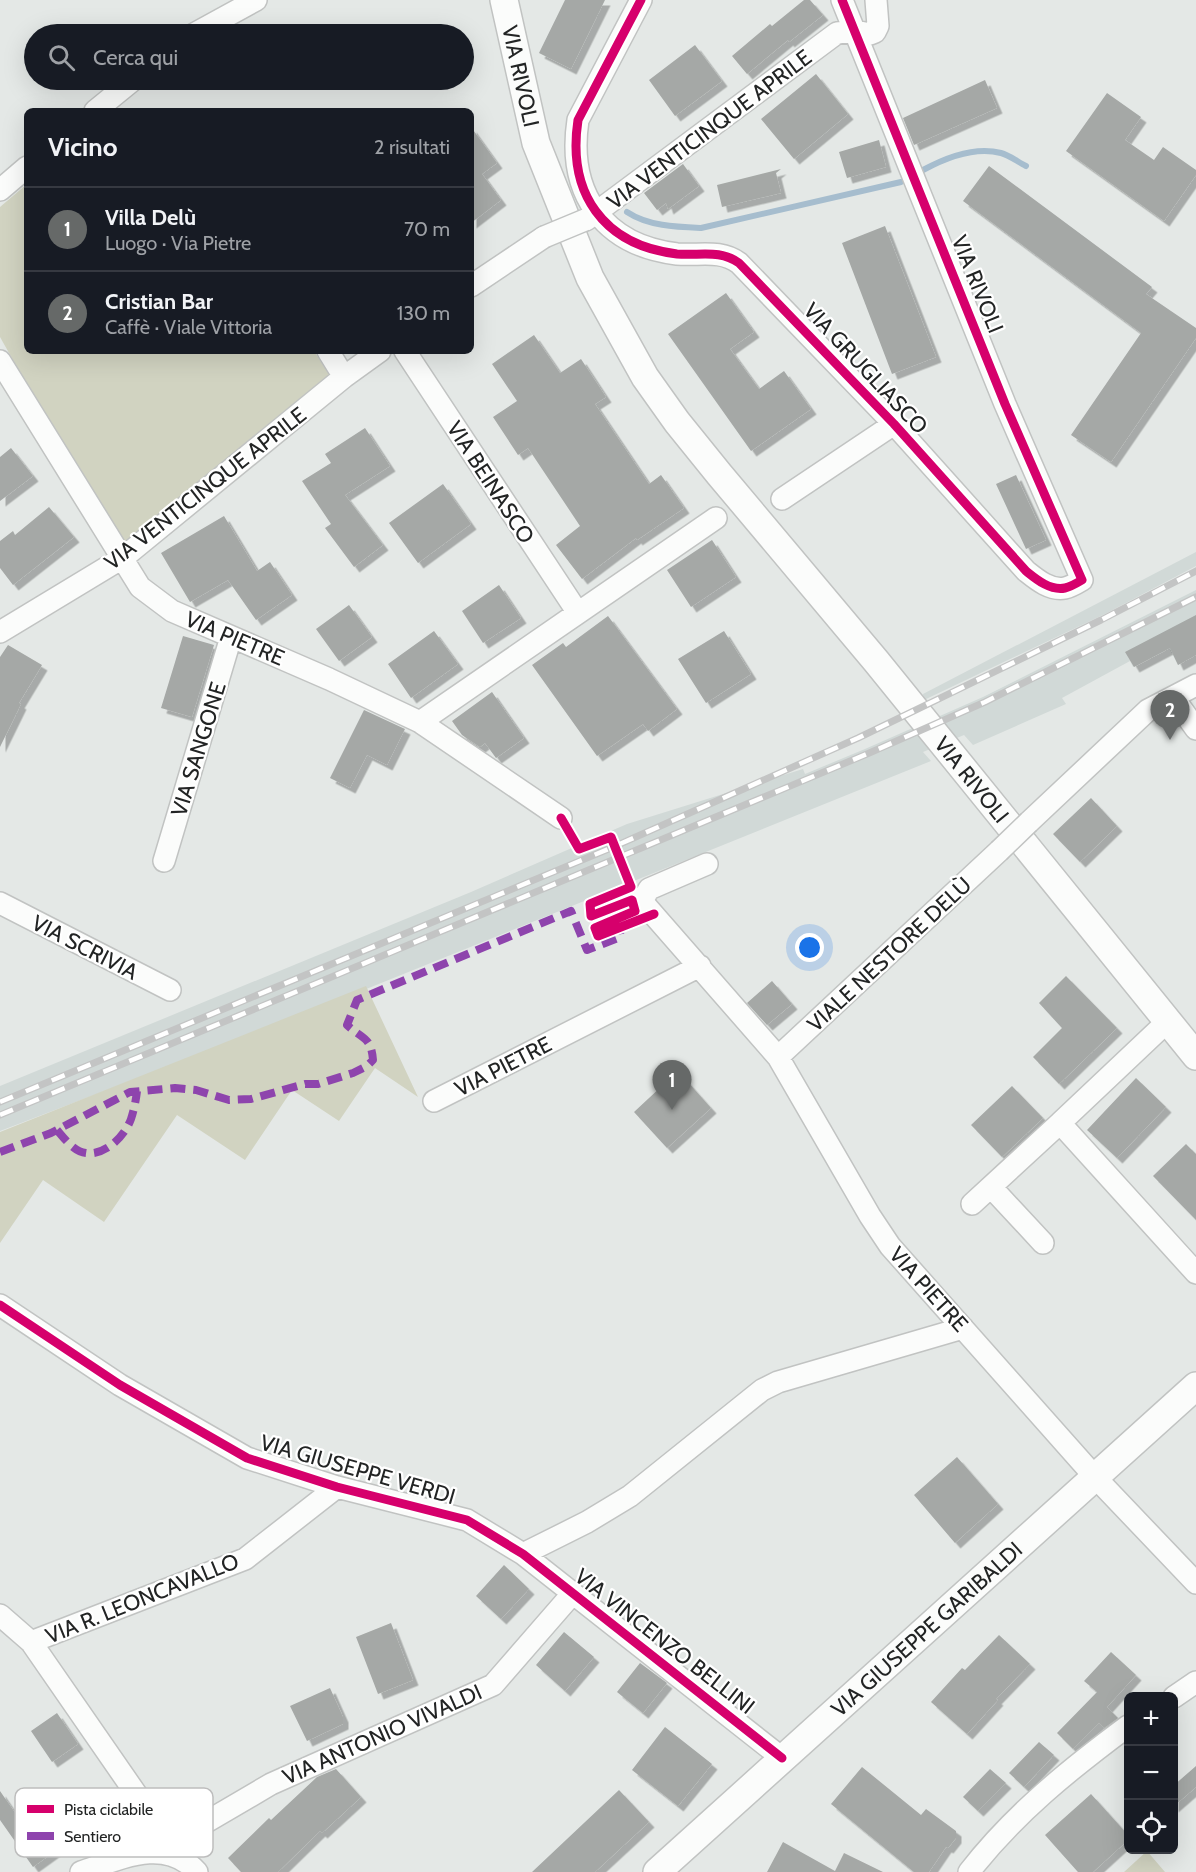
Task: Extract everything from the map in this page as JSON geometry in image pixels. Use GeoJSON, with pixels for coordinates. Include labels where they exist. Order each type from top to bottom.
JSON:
{"type":"FeatureCollection","features":[{"type":"Feature","properties":{"kind":"street"},"geometry":{"type":"LineString","coordinates":[[212,24],[256,0]]}},
{"type":"Feature","properties":{"kind":"street","name":"VIA RIVOLI"},"geometry":{"type":"LineString","coordinates":[[504,0],[536,143],[591,278],[645,377],[676,422],[876,662],[1196,1056]]}},
{"type":"Feature","properties":{"kind":"street","name":"VIA GRUGLIASCO"},"geometry":{"type":"LineString","coordinates":[[640,0],[578,120],[575,140],[576,160],[591,216],[615,232],[651,248],[677,254],[719,254],[730,256],[740,263],[894,424],[1026,571],[1050,587],[1064,589],[1082,580]]}},
{"type":"Feature","properties":{"kind":"street","name":"VIA RIVOLI"},"geometry":{"type":"LineString","coordinates":[[842,0],[1001,393],[1082,580]]}},
{"type":"Feature","properties":{"kind":"street"},"geometry":{"type":"LineString","coordinates":[[855,31],[870,34],[875,32],[878,26],[876,0]]}},
{"type":"Feature","properties":{"kind":"street","name":"VIA VENTICINQUE APRILE"},"geometry":{"type":"LineString","coordinates":[[474,284],[544,237],[591,216],[837,33],[855,31]]}},
{"type":"Feature","properties":{"kind":"street"},"geometry":{"type":"LineString","coordinates":[[99,108],[121,90]]}},
{"type":"Feature","properties":{"kind":"street"},"geometry":{"type":"LineString","coordinates":[[0,190],[24,170]]}},
{"type":"Feature","properties":{"kind":"street"},"geometry":{"type":"LineString","coordinates":[[329,354],[344,377]]}},
{"type":"Feature","properties":{"kind":"street","name":"VIA VENTICINQUE APRILE"},"geometry":{"type":"LineString","coordinates":[[0,632],[124,557],[344,377],[376,354]]}},
{"type":"Feature","properties":{"kind":"street","name":"VIA BEINASCO"},"geometry":{"type":"LineString","coordinates":[[407,354],[578,613]]}},
{"type":"Feature","properties":{"kind":"street","name":"VIA PIETRE"},"geometry":{"type":"LineString","coordinates":[[0,361],[124,557],[140,587],[172,611],[329,679],[420,722],[561,818]]}},
{"type":"Feature","properties":{"kind":"street","name":"VIA GRUGLIASCO"},"geometry":{"type":"LineString","coordinates":[[782,500],[894,424]]}},
{"type":"Feature","properties":{"kind":"street"},"geometry":{"type":"LineString","coordinates":[[420,722],[716,518]]}},
{"type":"Feature","properties":{"kind":"street","name":"VIA SANGONE"},"geometry":{"type":"LineString","coordinates":[[164,861],[231,637]]}},
{"type":"Feature","properties":{"kind":"street"},"geometry":{"type":"LineString","coordinates":[[1196,685],[1173,697],[1196,729]]}},
{"type":"Feature","properties":{"kind":"street","name":"VIALE NESTORE DELÙ"},"geometry":{"type":"LineString","coordinates":[[778,1057],[1148,710],[1173,697]]}},
{"type":"Feature","properties":{"kind":"street","name":"VIA PIETRE"},"geometry":{"type":"LineString","coordinates":[[707,864],[649,889],[641,900],[778,1057],[870,1216],[890,1246],[1095,1478],[1196,1582]]}},
{"type":"Feature","properties":{"kind":"street","name":"VIA SCRIVIA"},"geometry":{"type":"LineString","coordinates":[[0,903],[170,990]]}},
{"type":"Feature","properties":{"kind":"street","name":"VIA PIETRE"},"geometry":{"type":"LineString","coordinates":[[434,1101],[700,966]]}},
{"type":"Feature","properties":{"kind":"street"},"geometry":{"type":"LineString","coordinates":[[972,1204],[1169,1020]]}},
{"type":"Feature","properties":{"kind":"street","name":"VIA RIVOLI"},"geometry":{"type":"LineString","coordinates":[[1169,1020],[1196,1040]]}},
{"type":"Feature","properties":{"kind":"street"},"geometry":{"type":"LineString","coordinates":[[1060,1123],[1196,1273]]}},
{"type":"Feature","properties":{"kind":"street"},"geometry":{"type":"LineString","coordinates":[[991,1187],[1043,1243]]}},
{"type":"Feature","properties":{"kind":"street","name":"VIA GIUSEPPE VERDI"},"geometry":{"type":"LineString","coordinates":[[2,1310],[120,1385],[247,1458],[338,1487],[467,1520],[523,1554]]}},
{"type":"Feature","properties":{"kind":"street"},"geometry":{"type":"LineString","coordinates":[[523,1554],[587,1522],[630,1496],[762,1390],[778,1382],[963,1328]]}},
{"type":"Feature","properties":{"kind":"street","name":"VIA GIUSEPPE GARIBALDI"},"geometry":{"type":"LineString","coordinates":[[657,1872],[1196,1386]]}},
{"type":"Feature","properties":{"kind":"street","name":"VIA R. LEONCAVALLO"},"geometry":{"type":"LineString","coordinates":[[31,1642],[245,1559],[338,1487]]}},
{"type":"Feature","properties":{"kind":"street","name":"VIA VINCENZO BELLINI"},"geometry":{"type":"LineString","coordinates":[[523,1554],[782,1758]]}},
{"type":"Feature","properties":{"kind":"street","name":"VIA ANTONIO VIVALDI"},"geometry":{"type":"LineString","coordinates":[[213,1818],[270,1784],[493,1684],[573,1593]]}},
{"type":"Feature","properties":{"kind":"street"},"geometry":{"type":"LineString","coordinates":[[0,1615],[31,1642],[132,1788]]}},
{"type":"Feature","properties":{"kind":"street"},"geometry":{"type":"LineString","coordinates":[[1178,1694],[1196,1682]]}},
{"type":"Feature","properties":{"kind":"street"},"geometry":{"type":"LineString","coordinates":[[969,1872],[1031,1804],[1124,1729]]}},
{"type":"Feature","properties":{"kind":"street"},"geometry":{"type":"LineString","coordinates":[[81,1872],[126,1857]]}},
{"type":"Feature","properties":{"kind":"street"},"geometry":{"type":"LineString","coordinates":[[178,1857],[197,1872]]}},
{"type":"Feature","properties":{"kind":"shaded area"},"geometry":{"type":"Polygon","coordinates":[[[1196,552],[1196,566],[1105,614],[924,700],[923,694],[1196,552]]]}},
{"type":"Feature","properties":{"kind":"shaded area"},"geometry":{"type":"Polygon","coordinates":[[[1196,590],[1196,655],[1178,665],[1169,648],[1133,667],[1130,661],[1062,698],[1066,704],[973,745],[964,735],[923,752],[931,761],[282,1023],[0,1131],[0,1086],[471,892],[627,824],[803,769],[805,774],[983,697],[1196,590]]]}},
{"type":"Feature","properties":{"kind":"green space"},"geometry":{"type":"Polygon","coordinates":[[[24,187],[24,354],[316,354],[335,384],[124,557],[0,337],[0,207],[24,187]]]}},
{"type":"Feature","properties":{"kind":"green space"},"geometry":{"type":"Polygon","coordinates":[[[366,986],[418,1097],[375,1068],[339,1121],[292,1090],[245,1160],[177,1115],[104,1222],[43,1180],[0,1243],[0,1132],[366,986]]]}},
{"type":"Feature","properties":{"kind":"green space"},"geometry":{"type":"Polygon","coordinates":[[[1144,1854],[1150,1854],[1165,1872],[1124,1872],[1144,1854]]]}},
{"type":"Feature","properties":{"kind":"building"},"geometry":{"type":"Polygon","coordinates":[[[565,0],[605,0],[571,69],[539,53],[565,0]]]}},
{"type":"Feature","properties":{"kind":"building"},"geometry":{"type":"Polygon","coordinates":[[[804,0],[810,0],[823,15],[747,74],[732,56],[770,24],[772,26],[804,0]]]}},
{"type":"Feature","properties":{"kind":"building"},"geometry":{"type":"Polygon","coordinates":[[[695,45],[722,81],[675,116],[649,80],[695,45]]]}},
{"type":"Feature","properties":{"kind":"building"},"geometry":{"type":"Polygon","coordinates":[[[816,74],[848,114],[794,159],[761,119],[816,74]]]}},
{"type":"Feature","properties":{"kind":"building"},"geometry":{"type":"Polygon","coordinates":[[[985,80],[997,108],[914,145],[903,118],[985,80]]]}},
{"type":"Feature","properties":{"kind":"building"},"geometry":{"type":"Polygon","coordinates":[[[1107,93],[1141,117],[1125,140],[1154,160],[1163,147],[1196,170],[1196,175],[1164,221],[1066,151],[1107,93]]]}},
{"type":"Feature","properties":{"kind":"building"},"geometry":{"type":"Polygon","coordinates":[[[474,131],[497,163],[482,174],[501,200],[474,221],[474,131]]]}},
{"type":"Feature","properties":{"kind":"building"},"geometry":{"type":"Polygon","coordinates":[[[879,140],[886,167],[847,178],[839,152],[879,140]]]}},
{"type":"Feature","properties":{"kind":"building"},"geometry":{"type":"Polygon","coordinates":[[[683,164],[699,186],[668,209],[666,203],[657,210],[644,193],[683,164]]]}},
{"type":"Feature","properties":{"kind":"building"},"geometry":{"type":"Polygon","coordinates":[[[989,166],[1152,287],[1146,294],[1196,328],[1196,338],[1111,462],[1071,435],[1141,333],[963,201],[989,166]]]}},
{"type":"Feature","properties":{"kind":"building"},"geometry":{"type":"Polygon","coordinates":[[[781,169],[776,173],[781,193],[722,207],[717,185],[781,169]]]}},
{"type":"Feature","properties":{"kind":"building"},"geometry":{"type":"Polygon","coordinates":[[[885,226],[936,357],[892,374],[842,243],[885,226]]]}},
{"type":"Feature","properties":{"kind":"building"},"geometry":{"type":"Polygon","coordinates":[[[726,293],[754,332],[730,349],[759,389],[784,371],[811,409],[751,451],[668,334],[726,293]]]}},
{"type":"Feature","properties":{"kind":"building"},"geometry":{"type":"Polygon","coordinates":[[[534,335],[560,373],[581,359],[606,397],[595,404],[649,484],[661,475],[684,508],[637,540],[636,538],[582,579],[556,545],[580,526],[528,448],[518,455],[493,417],[517,401],[492,364],[534,335]]]}},
{"type":"Feature","properties":{"kind":"building"},"geometry":{"type":"Polygon","coordinates":[[[365,428],[390,466],[345,495],[383,545],[354,567],[325,528],[331,524],[302,481],[331,463],[325,454],[365,428]]]}},
{"type":"Feature","properties":{"kind":"building"},"geometry":{"type":"Polygon","coordinates":[[[11,448],[33,476],[0,501],[0,457],[11,448]]]}},
{"type":"Feature","properties":{"kind":"building"},"geometry":{"type":"Polygon","coordinates":[[[1016,475],[1046,540],[1026,549],[996,484],[1016,475]]]}},
{"type":"Feature","properties":{"kind":"building"},"geometry":{"type":"Polygon","coordinates":[[[443,484],[471,524],[418,563],[389,523],[443,484]]]}},
{"type":"Feature","properties":{"kind":"building"},"geometry":{"type":"Polygon","coordinates":[[[49,507],[74,537],[13,585],[0,568],[0,541],[13,531],[15,535],[49,507]]]}},
{"type":"Feature","properties":{"kind":"building"},"geometry":{"type":"Polygon","coordinates":[[[224,516],[257,571],[270,562],[292,595],[256,620],[228,580],[190,602],[161,553],[224,516]]]}},
{"type":"Feature","properties":{"kind":"building"},"geometry":{"type":"Polygon","coordinates":[[[712,540],[736,577],[691,607],[667,570],[712,540]]]}},
{"type":"Feature","properties":{"kind":"building"},"geometry":{"type":"Polygon","coordinates":[[[499,585],[521,618],[483,643],[462,611],[499,585]]]}},
{"type":"Feature","properties":{"kind":"building"},"geometry":{"type":"Polygon","coordinates":[[[349,605],[372,637],[339,661],[316,629],[349,605]]]}},
{"type":"Feature","properties":{"kind":"building"},"geometry":{"type":"Polygon","coordinates":[[[1196,615],[1196,655],[1178,665],[1170,648],[1134,667],[1125,652],[1196,615]]]}},
{"type":"Feature","properties":{"kind":"building"},"geometry":{"type":"Polygon","coordinates":[[[608,616],[677,709],[648,731],[643,724],[597,756],[532,665],[563,643],[566,647],[608,616]]]}},
{"type":"Feature","properties":{"kind":"building"},"geometry":{"type":"Polygon","coordinates":[[[434,631],[458,664],[411,698],[388,664],[434,631]]]}},
{"type":"Feature","properties":{"kind":"building"},"geometry":{"type":"Polygon","coordinates":[[[724,631],[751,674],[706,703],[678,659],[724,631]]]}},
{"type":"Feature","properties":{"kind":"building"},"geometry":{"type":"Polygon","coordinates":[[[183,636],[214,645],[192,717],[161,708],[183,636]]]}},
{"type":"Feature","properties":{"kind":"building"},"geometry":{"type":"Polygon","coordinates":[[[8,645],[42,665],[19,703],[21,704],[0,747],[0,657],[8,645]]]}},
{"type":"Feature","properties":{"kind":"building"},"geometry":{"type":"Polygon","coordinates":[[[492,692],[524,738],[496,758],[485,743],[480,747],[462,735],[452,721],[492,692]]]}},
{"type":"Feature","properties":{"kind":"building"},"geometry":{"type":"Polygon","coordinates":[[[364,710],[405,729],[387,765],[367,755],[350,788],[330,778],[364,710]]]}},
{"type":"Feature","properties":{"kind":"building"},"geometry":{"type":"Polygon","coordinates":[[[1091,798],[1117,826],[1080,862],[1053,834],[1091,798]]]}},
{"type":"Feature","properties":{"kind":"building"},"geometry":{"type":"Polygon","coordinates":[[[1066,976],[1117,1028],[1059,1084],[1033,1057],[1062,1028],[1039,1003],[1066,976]]]}},
{"type":"Feature","properties":{"kind":"building"},"geometry":{"type":"Polygon","coordinates":[[[772,981],[792,1004],[767,1025],[747,1003],[772,981]]]}},
{"type":"Feature","properties":{"kind":"building"},"geometry":{"type":"Polygon","coordinates":[[[678,1071],[711,1108],[667,1148],[634,1112],[678,1071]]]}},
{"type":"Feature","properties":{"kind":"building"},"geometry":{"type":"Polygon","coordinates":[[[1136,1078],[1166,1107],[1117,1158],[1087,1130],[1136,1078]]]}},
{"type":"Feature","properties":{"kind":"building"},"geometry":{"type":"Polygon","coordinates":[[[1012,1086],[1043,1118],[1002,1157],[971,1125],[1012,1086]]]}},
{"type":"Feature","properties":{"kind":"building"},"geometry":{"type":"Polygon","coordinates":[[[1186,1144],[1196,1154],[1196,1220],[1153,1176],[1186,1144]]]}},
{"type":"Feature","properties":{"kind":"building"},"geometry":{"type":"Polygon","coordinates":[[[957,1457],[998,1504],[955,1543],[914,1495],[957,1457]]]}},
{"type":"Feature","properties":{"kind":"building"},"geometry":{"type":"Polygon","coordinates":[[[504,1565],[529,1589],[501,1619],[476,1596],[504,1565]]]}},
{"type":"Feature","properties":{"kind":"building"},"geometry":{"type":"Polygon","coordinates":[[[391,1623],[413,1680],[378,1694],[356,1637],[391,1623]]]}},
{"type":"Feature","properties":{"kind":"building"},"geometry":{"type":"Polygon","coordinates":[[[564,1632],[594,1657],[565,1691],[536,1665],[564,1632]]]}},
{"type":"Feature","properties":{"kind":"building"},"geometry":{"type":"Polygon","coordinates":[[[999,1635],[1030,1664],[996,1699],[998,1700],[967,1734],[931,1702],[962,1668],[965,1670],[999,1635]]]}},
{"type":"Feature","properties":{"kind":"building"},"geometry":{"type":"Polygon","coordinates":[[[1111,1652],[1136,1675],[1107,1707],[1118,1718],[1104,1728],[1099,1723],[1073,1749],[1057,1733],[1097,1692],[1084,1681],[1111,1652]]]}},
{"type":"Feature","properties":{"kind":"building"},"geometry":{"type":"Polygon","coordinates":[[[640,1663],[667,1683],[643,1713],[617,1692],[640,1663]]]}},
{"type":"Feature","properties":{"kind":"building"},"geometry":{"type":"Polygon","coordinates":[[[330,1688],[343,1717],[343,1724],[307,1741],[290,1706],[330,1688]]]}},
{"type":"Feature","properties":{"kind":"building"},"geometry":{"type":"Polygon","coordinates":[[[57,1713],[78,1744],[52,1762],[31,1731],[57,1713]]]}},
{"type":"Feature","properties":{"kind":"building"},"geometry":{"type":"Polygon","coordinates":[[[665,1727],[712,1764],[678,1806],[632,1770],[665,1727]]]}},
{"type":"Feature","properties":{"kind":"building"},"geometry":{"type":"Polygon","coordinates":[[[1039,1742],[1054,1755],[1024,1787],[1009,1773],[1039,1742]]]}},
{"type":"Feature","properties":{"kind":"building"},"geometry":{"type":"Polygon","coordinates":[[[1196,1766],[1196,1787],[1178,1803],[1178,1782],[1196,1766]]]}},
{"type":"Feature","properties":{"kind":"building"},"geometry":{"type":"Polygon","coordinates":[[[862,1767],[921,1815],[926,1809],[956,1831],[956,1838],[948,1848],[946,1847],[929,1872],[914,1872],[831,1804],[862,1767]]]}},
{"type":"Feature","properties":{"kind":"building"},"geometry":{"type":"Polygon","coordinates":[[[336,1769],[361,1797],[322,1833],[320,1831],[278,1872],[241,1872],[228,1858],[269,1818],[271,1820],[317,1777],[336,1769]]]}},
{"type":"Feature","properties":{"kind":"building"},"geometry":{"type":"Polygon","coordinates":[[[990,1769],[1006,1783],[978,1811],[963,1797],[990,1769]]]}},
{"type":"Feature","properties":{"kind":"building"},"geometry":{"type":"Polygon","coordinates":[[[619,1790],[649,1822],[595,1872],[532,1872],[619,1790]]]}},
{"type":"Feature","properties":{"kind":"building"},"geometry":{"type":"Polygon","coordinates":[[[0,1791],[15,1813],[15,1841],[0,1820],[0,1791]]]}},
{"type":"Feature","properties":{"kind":"building"},"geometry":{"type":"Polygon","coordinates":[[[1091,1794],[1124,1831],[1124,1844],[1093,1872],[1078,1872],[1045,1835],[1091,1794]]]}},
{"type":"Feature","properties":{"kind":"building"},"geometry":{"type":"Polygon","coordinates":[[[783,1842],[835,1871],[844,1853],[883,1872],[767,1872],[783,1842]]]}},
{"type":"Feature","properties":{"kind":"building"},"geometry":{"type":"Polygon","coordinates":[[[26,1857],[47,1857],[33,1867],[26,1857]]]}},
{"type":"Feature","properties":{"kind":"waterway"},"geometry":{"type":"LineString","coordinates":[[923,170],[960,154],[981,151],[1004,154],[1026,166]]}},
{"type":"Feature","properties":{"kind":"waterway"},"geometry":{"type":"LineString","coordinates":[[627,212],[653,223],[701,228],[901,182]]}},
{"type":"Feature","properties":{"kind":"railway"},"geometry":{"type":"LineString","coordinates":[[0,1102],[611,848],[858,738],[1101,620],[1196,571]]}},
{"type":"Feature","properties":{"kind":"railway"},"geometry":{"type":"LineString","coordinates":[[0,1115],[867,754],[985,702],[1196,597]]}},
{"type":"Feature","properties":{"kind":"marked path"},"geometry":{"type":"LineString","coordinates":[[0,1152],[51,1133],[130,1092],[175,1088],[196,1090],[229,1100],[251,1099],[305,1084],[318,1084],[353,1073],[373,1060],[368,1042],[347,1025],[357,1000],[571,911],[587,950],[621,937],[619,928]]}},
{"type":"Feature","properties":{"kind":"marked path"},"geometry":{"type":"LineString","coordinates":[[57,1130],[70,1144],[82,1152],[93,1153],[107,1148],[119,1138],[128,1125],[137,1091]]}},
{"type":"Feature","properties":{"kind":"cycle path"},"geometry":{"type":"LineString","coordinates":[[641,0],[578,120],[576,146],[578,170],[585,192],[596,211],[610,227],[629,240],[651,249],[677,254],[724,256],[739,263],[894,424],[1026,571],[1039,581],[1054,588],[1069,587],[1082,580],[1005,404],[842,0]]}},
{"type":"Feature","properties":{"kind":"cycle path"},"geometry":{"type":"LineString","coordinates":[[561,818],[579,849],[611,837],[631,887],[590,904],[591,916],[632,900],[635,911],[595,928],[598,936],[654,914]]}},
{"type":"Feature","properties":{"kind":"cycle path"},"geometry":{"type":"LineString","coordinates":[[0,1305],[120,1385],[247,1458],[337,1487],[467,1520],[523,1554],[782,1758]]}},
{"type":"Feature","properties":{"kind":"place","name":"Cristian Bar"},"geometry":{"type":"Point","coordinates":[1170,740]}},
{"type":"Feature","properties":{"kind":"place","name":"Villa Delù"},"geometry":{"type":"Point","coordinates":[672,1110]}}]}
